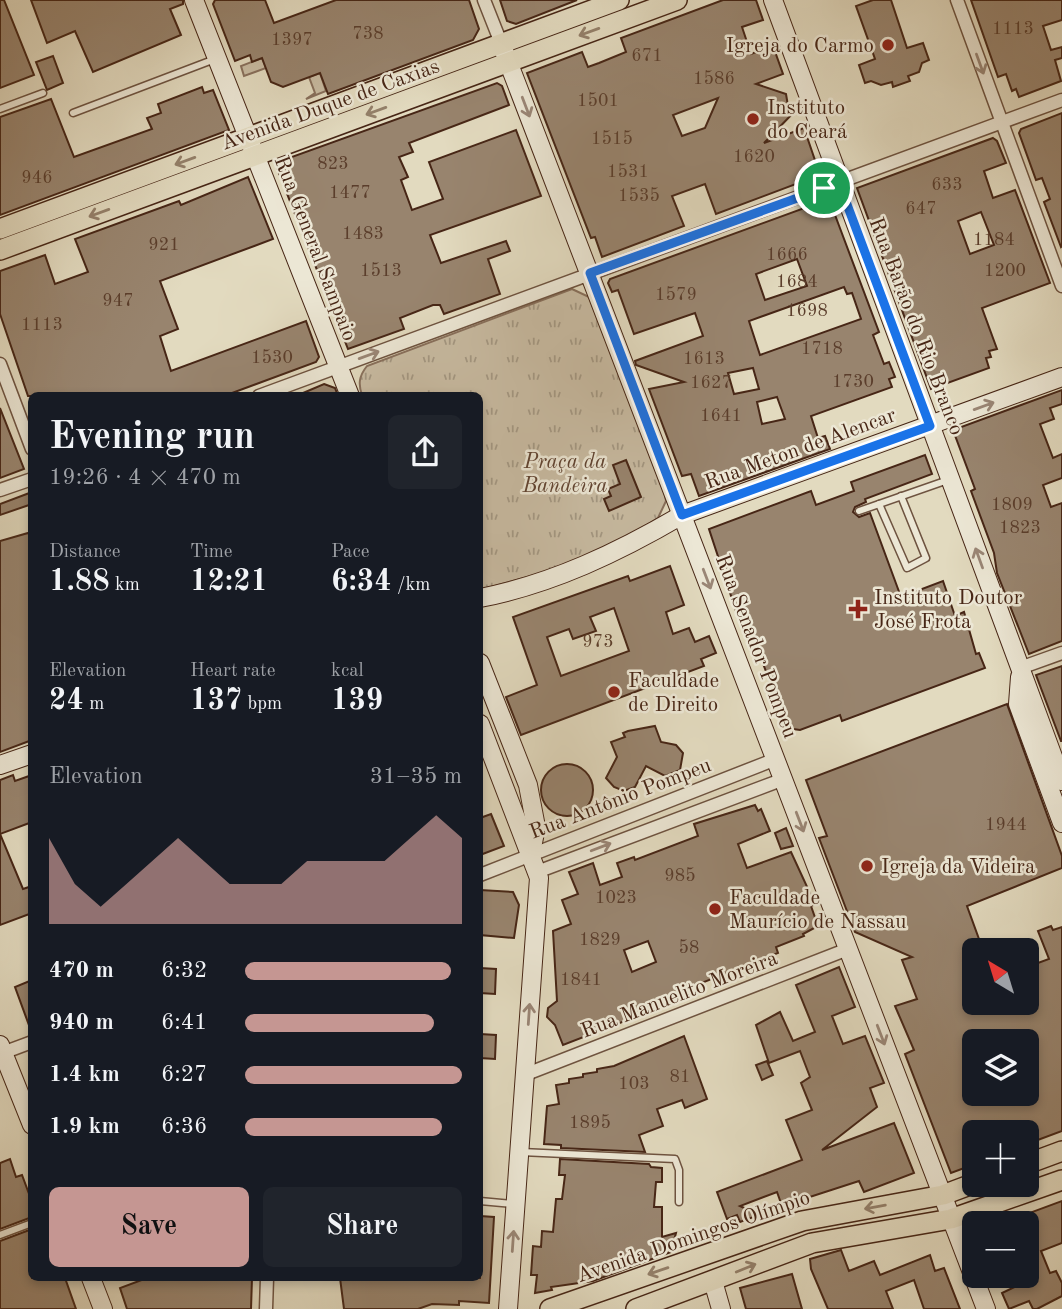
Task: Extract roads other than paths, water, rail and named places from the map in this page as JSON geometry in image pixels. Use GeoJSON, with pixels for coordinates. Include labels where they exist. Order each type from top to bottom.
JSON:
{"type":"FeatureCollection","features":[{"type":"Feature","properties":{"kind":"main road","name":"Avenida Duque de Caxias"},"geometry":{"type":"LineString","coordinates":[[0,250],[501,43],[619,0]]}},
{"type":"Feature","properties":{"kind":"main road","name":"Avenida Duque de Caxias"},"geometry":{"type":"LineString","coordinates":[[0,229],[509,62],[677,0]]}},
{"type":"Feature","properties":{"kind":"main road"},"geometry":{"type":"LineString","coordinates":[[1039,1159],[1062,1150]]}},
{"type":"Feature","properties":{"kind":"main road"},"geometry":{"type":"LineString","coordinates":[[636,1309],[812,1243],[951,1219],[1062,1180]]}},
{"type":"Feature","properties":{"kind":"main road","name":"Avenida Domingos Olímpio"},"geometry":{"type":"LineString","coordinates":[[550,1309],[802,1221],[943,1195],[962,1188]]}},
{"type":"Feature","properties":{"kind":"street","name":"Rua General Sampaio"},"geometry":{"type":"LineString","coordinates":[[194,0],[348,392]]}},
{"type":"Feature","properties":{"kind":"street","name":"Rua Senador Pompeu"},"geometry":{"type":"LineString","coordinates":[[484,0],[986,1309]]}},
{"type":"Feature","properties":{"kind":"street","name":"Rua Barão do Rio Branco"},"geometry":{"type":"LineString","coordinates":[[772,0],[1062,781]]}},
{"type":"Feature","properties":{"kind":"street"},"geometry":{"type":"LineString","coordinates":[[957,0],[1062,286]]}},
{"type":"Feature","properties":{"kind":"street"},"geometry":{"type":"LineString","coordinates":[[270,392],[1062,100]]}},
{"type":"Feature","properties":{"kind":"street"},"geometry":{"type":"LineString","coordinates":[[0,364],[28,438]]}},
{"type":"Feature","properties":{"kind":"street","name":"Rua Meton de Alencar"},"geometry":{"type":"LineString","coordinates":[[483,600],[542,581],[627,548],[682,515],[1062,377]]}},
{"type":"Feature","properties":{"kind":"street"},"geometry":{"type":"LineString","coordinates":[[0,490],[28,480]]}},
{"type":"Feature","properties":{"kind":"street"},"geometry":{"type":"LineString","coordinates":[[1020,668],[1062,653]]}},
{"type":"Feature","properties":{"kind":"street","name":"Rua Barão do Rio Branco"},"geometry":{"type":"LineString","coordinates":[[1020,668],[1018,705],[1062,823]]}},
{"type":"Feature","properties":{"kind":"street"},"geometry":{"type":"LineString","coordinates":[[483,671],[528,785],[536,827],[531,853]]}},
{"type":"Feature","properties":{"kind":"street"},"geometry":{"type":"LineString","coordinates":[[483,732],[539,878],[508,1309]]}},
{"type":"Feature","properties":{"kind":"street"},"geometry":{"type":"LineString","coordinates":[[0,765],[28,755]]}},
{"type":"Feature","properties":{"kind":"street","name":"Rua Antônio Pompeu"},"geometry":{"type":"LineString","coordinates":[[483,874],[776,759]]}},
{"type":"Feature","properties":{"kind":"street","name":"Rua Antônio Pompeu"},"geometry":{"type":"LineString","coordinates":[[537,872],[784,779]]}},
{"type":"Feature","properties":{"kind":"street","name":"Rua Manuelito Moreira"},"geometry":{"type":"LineString","coordinates":[[524,1075],[848,949]]}},
{"type":"Feature","properties":{"kind":"street"},"geometry":{"type":"LineString","coordinates":[[28,1043],[1,1051],[28,1115]]}},
{"type":"Feature","properties":{"kind":"street"},"geometry":{"type":"LineString","coordinates":[[96,1281],[103,1309]]}},
{"type":"Feature","properties":{"kind":"street"},"geometry":{"type":"LineString","coordinates":[[266,1309],[267,1281]]}},
{"type":"Feature","properties":{"kind":"street"},"geometry":{"type":"LineString","coordinates":[[713,1281],[721,1309]]}},
{"type":"Feature","properties":{"kind":"lane"},"geometry":{"type":"LineString","coordinates":[[73,113],[217,58]]}},
{"type":"Feature","properties":{"kind":"lane"},"geometry":{"type":"LineString","coordinates":[[0,110],[43,93]]}},
{"type":"Feature","properties":{"kind":"lane"},"geometry":{"type":"LineString","coordinates":[[859,511],[950,479]]}},
{"type":"Feature","properties":{"kind":"lane"},"geometry":{"type":"LineString","coordinates":[[878,504],[907,568],[926,558],[901,496]]}},
{"type":"Feature","properties":{"kind":"lane"},"geometry":{"type":"LineString","coordinates":[[519,1151],[675,1159],[679,1170],[679,1202]]}},
{"type":"Feature","properties":{"kind":"lane"},"geometry":{"type":"LineString","coordinates":[[483,1201],[516,1204]]}},
{"type":"Feature","properties":{"kind":"lane"},"geometry":{"type":"LineString","coordinates":[[0,1235],[28,1224]]}},
{"type":"Feature","properties":{"kind":"place","name":"Igreja do Carmo"},"geometry":{"type":"Point","coordinates":[888,45]}},
{"type":"Feature","properties":{"kind":"place","name":"Instituto do Ceará"},"geometry":{"type":"Point","coordinates":[753,119]}},
{"type":"Feature","properties":{"kind":"place","name":"Instituto Doutor José Frota"},"geometry":{"type":"Point","coordinates":[858,609]}},
{"type":"Feature","properties":{"kind":"place","name":"Faculdade de Direito"},"geometry":{"type":"Point","coordinates":[614,692]}},
{"type":"Feature","properties":{"kind":"place","name":"Igreja da Videira"},"geometry":{"type":"Point","coordinates":[867,866]}},
{"type":"Feature","properties":{"kind":"place","name":"Faculdade Maurício de Nassau"},"geometry":{"type":"Point","coordinates":[715,909]}},
{"type":"Feature","properties":{"kind":"park label","name":"Praça da Bandeira"},"geometry":{"type":"Point","coordinates":[565,473]}}]}
